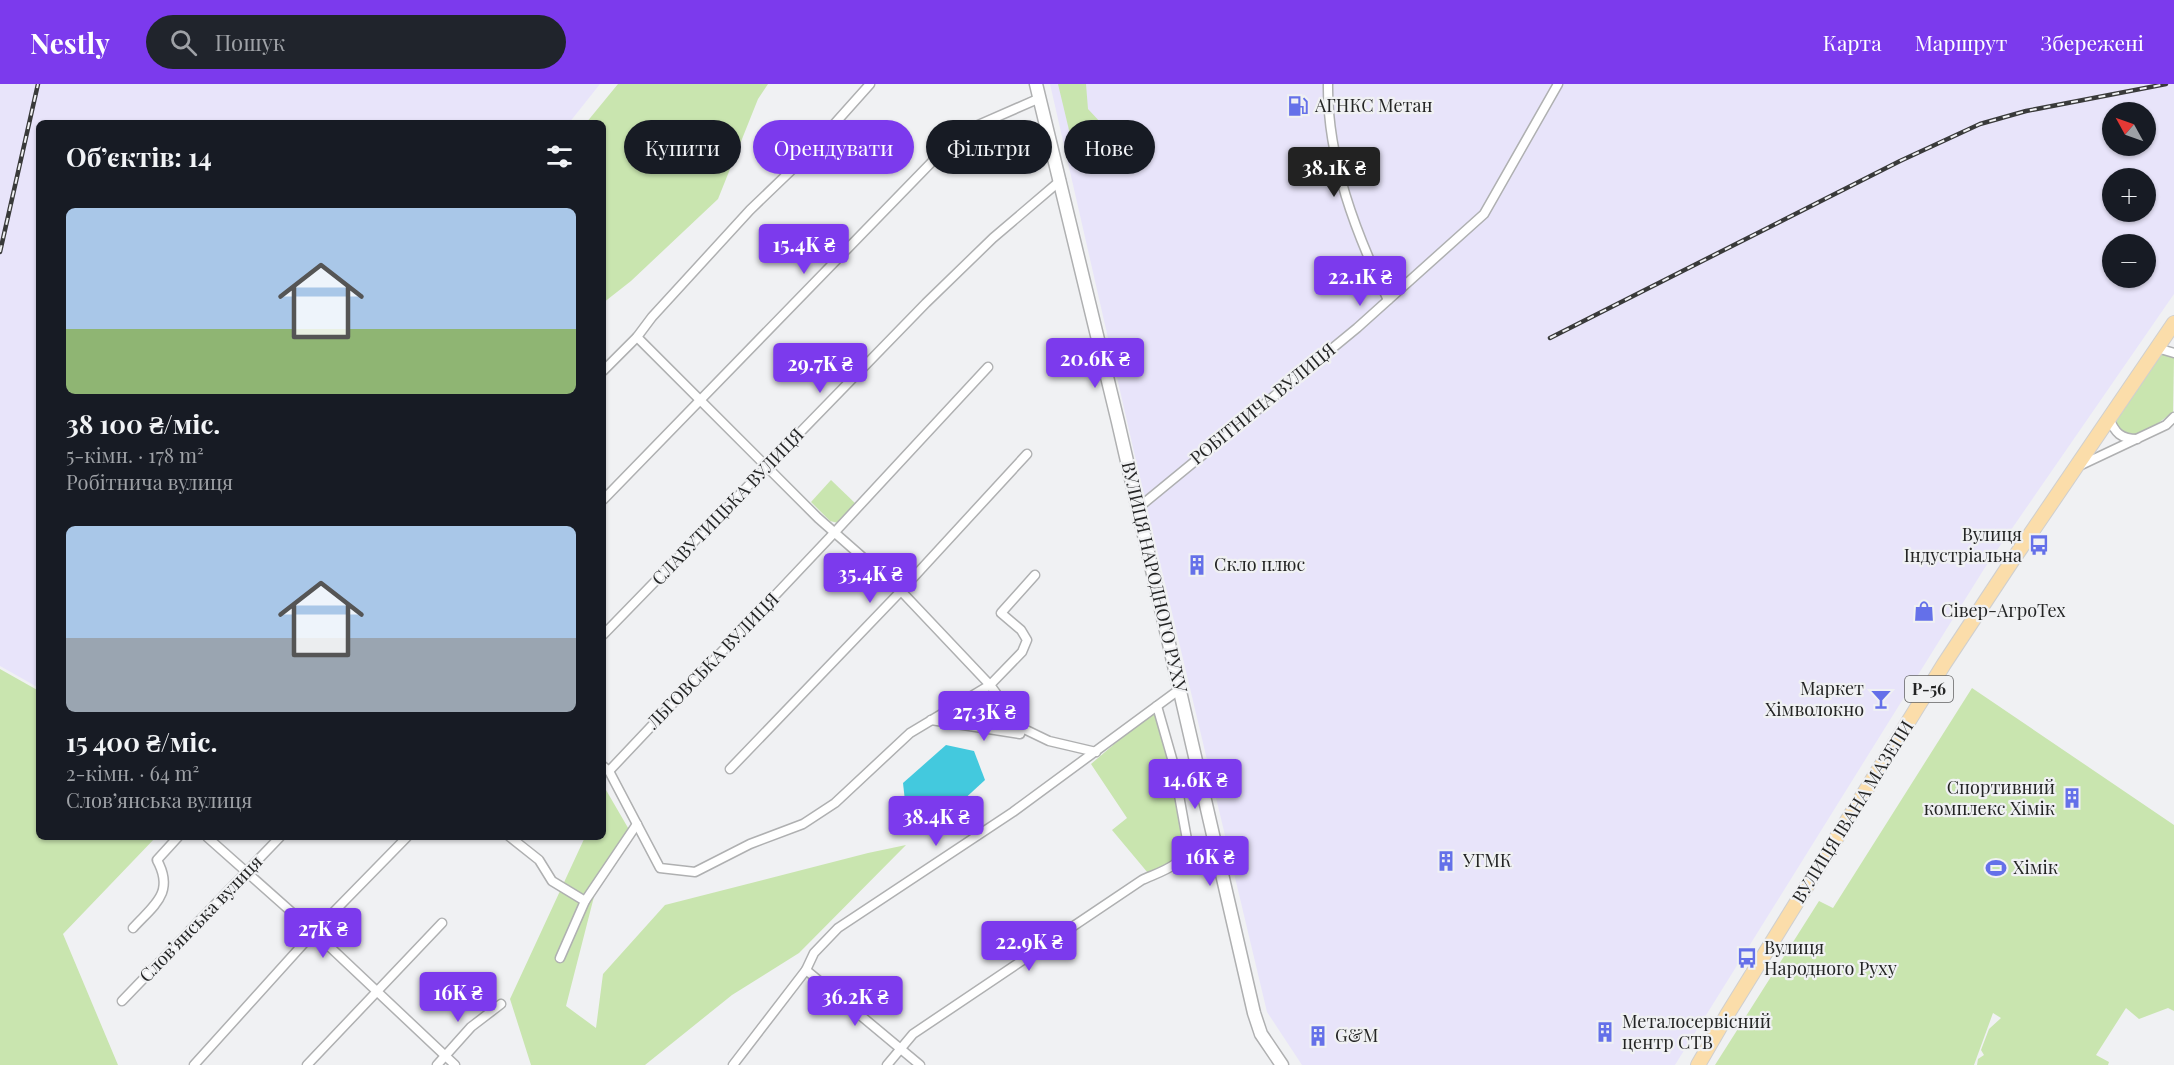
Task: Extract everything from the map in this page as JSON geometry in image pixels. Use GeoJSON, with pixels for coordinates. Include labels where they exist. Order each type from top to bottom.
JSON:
{"type":"FeatureCollection","features":[{"type":"Feature","properties":{"kind":"main road","name":"ВУЛИЦЯ НАРОДНОГО РУХУ"},"geometry":{"type":"LineString","coordinates":[[1036,84],[1061,180],[1138,508],[1254,1013],[1261,1034],[1282,1065]]}},
{"type":"Feature","properties":{"kind":"main road","name":"ВУЛИЦЯ ІВАНА МАЗЕПИ"},"geometry":{"type":"LineString","coordinates":[[1698,1065],[1944,664],[2174,323]]}},
{"type":"Feature","properties":{"kind":"street"},"geometry":{"type":"LineString","coordinates":[[606,368],[637,337],[652,317],[750,210],[803,159],[870,84]]}},
{"type":"Feature","properties":{"kind":"street"},"geometry":{"type":"LineString","coordinates":[[1328,84],[1328,112],[1339,173],[1369,262],[1388,300]]}},
{"type":"Feature","properties":{"kind":"street","name":"РОБІТНИЧА ВУЛИЦЯ"},"geometry":{"type":"LineString","coordinates":[[1138,508],[1388,300],[1484,214],[1558,84]]}},
{"type":"Feature","properties":{"kind":"street"},"geometry":{"type":"LineString","coordinates":[[606,497],[960,133],[1040,98]]}},
{"type":"Feature","properties":{"kind":"street","name":"СЛАВУТИЦЬКА ВУЛИЦЯ"},"geometry":{"type":"LineString","coordinates":[[606,632],[935,295],[993,238],[1061,180]]}},
{"type":"Feature","properties":{"kind":"street"},"geometry":{"type":"LineString","coordinates":[[637,337],[834,533],[846,541],[901,591],[990,685],[1022,728],[1049,741],[1096,752]]}},
{"type":"Feature","properties":{"kind":"street"},"geometry":{"type":"LineString","coordinates":[[2157,348],[2174,353]]}},
{"type":"Feature","properties":{"kind":"street","name":"ЛЬГОВСЬКА ВУЛИЦЯ"},"geometry":{"type":"LineString","coordinates":[[606,768],[834,533],[988,367]]}},
{"type":"Feature","properties":{"kind":"street"},"geometry":{"type":"LineString","coordinates":[[2075,468],[2170,424],[2174,417]]}},
{"type":"Feature","properties":{"kind":"street"},"geometry":{"type":"LineString","coordinates":[[2109,418],[2114,430],[2120,436],[2127,439],[2138,439]]}},
{"type":"Feature","properties":{"kind":"street"},"geometry":{"type":"LineString","coordinates":[[730,769],[901,591],[1027,454]]}},
{"type":"Feature","properties":{"kind":"street"},"geometry":{"type":"LineString","coordinates":[[606,768],[660,868],[695,872],[750,844],[803,824],[835,803],[910,733],[990,685],[1022,652],[1027,640],[1021,630],[1001,613],[1035,574]]}},
{"type":"Feature","properties":{"kind":"street"},"geometry":{"type":"LineString","coordinates":[[733,1065],[806,970],[814,953],[838,928],[1013,812],[1179,689]]}},
{"type":"Feature","properties":{"kind":"street"},"geometry":{"type":"LineString","coordinates":[[887,1065],[913,1034],[1143,880],[1176,864],[1186,855],[1188,845],[1173,762],[1156,706]]}},
{"type":"Feature","properties":{"kind":"street"},"geometry":{"type":"LineString","coordinates":[[931,720],[1020,734],[1022,728]]}},
{"type":"Feature","properties":{"kind":"street"},"geometry":{"type":"LineString","coordinates":[[560,958],[585,901],[637,825]]}},
{"type":"Feature","properties":{"kind":"street"},"geometry":{"type":"LineString","coordinates":[[133,928],[162,896],[164,874],[157,860],[175,840]]}},
{"type":"Feature","properties":{"kind":"street"},"geometry":{"type":"LineString","coordinates":[[211,840],[314,932],[455,1065]]}},
{"type":"Feature","properties":{"kind":"street","name":"Словʼянська вулиця"},"geometry":{"type":"LineString","coordinates":[[122,1001],[277,840]]}},
{"type":"Feature","properties":{"kind":"street"},"geometry":{"type":"LineString","coordinates":[[194,1065],[314,932],[404,840]]}},
{"type":"Feature","properties":{"kind":"street"},"geometry":{"type":"LineString","coordinates":[[514,840],[539,860],[552,881],[585,901]]}},
{"type":"Feature","properties":{"kind":"street"},"geometry":{"type":"LineString","coordinates":[[307,1065],[442,923]]}},
{"type":"Feature","properties":{"kind":"street"},"geometry":{"type":"LineString","coordinates":[[806,970],[920,1065]]}},
{"type":"Feature","properties":{"kind":"street"},"geometry":{"type":"LineString","coordinates":[[437,1065],[471,1027],[501,1004]]}},
{"type":"Feature","properties":{"kind":"shaded area"},"geometry":{"type":"Polygon","coordinates":[[[0,84],[600,84],[571,120],[36,120],[36,686],[0,666],[0,84]]]}},
{"type":"Feature","properties":{"kind":"shaded area"},"geometry":{"type":"Polygon","coordinates":[[[1050,84],[2174,84],[2174,294],[1984,569],[1675,1065],[1302,1065],[1267,1012],[1071,174],[1155,174],[1155,120],[1064,120],[1064,145],[1050,84]]]}},
{"type":"Feature","properties":{"kind":"green space"},"geometry":{"type":"Polygon","coordinates":[[[618,84],[768,84],[758,99],[741,142],[741,120],[624,120],[624,174],[728,174],[718,199],[631,281],[606,301],[606,120],[588,120],[618,84]]]}},
{"type":"Feature","properties":{"kind":"green space"},"geometry":{"type":"Polygon","coordinates":[[[1058,84],[1086,84],[1088,109],[1098,120],[1067,120],[1058,84]]]}},
{"type":"Feature","properties":{"kind":"green space"},"geometry":{"type":"Polygon","coordinates":[[[2165,354],[2174,358],[2173,412],[2149,430],[2129,436],[2117,428],[2116,421],[2161,355],[2165,354]]]}},
{"type":"Feature","properties":{"kind":"green space"},"geometry":{"type":"Polygon","coordinates":[[[831,480],[857,505],[838,523],[830,521],[811,502],[831,480]]]}},
{"type":"Feature","properties":{"kind":"green space"},"geometry":{"type":"Polygon","coordinates":[[[0,669],[36,689],[36,840],[153,840],[63,934],[118,1065],[0,1065],[0,669]]]}},
{"type":"Feature","properties":{"kind":"green space"},"geometry":{"type":"Polygon","coordinates":[[[1972,688],[2174,825],[2174,1011],[2168,1008],[2139,1019],[2126,1008],[2096,1055],[2109,1062],[2108,1065],[1977,1065],[1978,1059],[1984,1055],[1981,1050],[1989,1029],[2001,1018],[1993,1013],[1974,1065],[1715,1065],[1819,901],[1833,908],[1972,688]]]}},
{"type":"Feature","properties":{"kind":"green space"},"geometry":{"type":"Polygon","coordinates":[[[1156,712],[1172,775],[1185,843],[1183,853],[1148,873],[1112,830],[1127,818],[1091,764],[1140,722],[1156,712]]]}},
{"type":"Feature","properties":{"kind":"green space"},"geometry":{"type":"Polygon","coordinates":[[[606,790],[631,833],[630,843],[598,881],[566,1006],[596,1028],[603,974],[665,905],[906,845],[799,953],[732,995],[645,1065],[531,1065],[510,999],[584,840],[606,840],[606,790]]]}},
{"type":"Feature","properties":{"kind":"water"},"geometry":{"type":"Polygon","coordinates":[[[946,745],[974,751],[985,780],[947,815],[929,820],[912,815],[905,801],[903,783],[946,745]]]}},
{"type":"Feature","properties":{"kind":"railway"},"geometry":{"type":"LineString","coordinates":[[0,252],[38,84]]}},
{"type":"Feature","properties":{"kind":"railway"},"geometry":{"type":"LineString","coordinates":[[1550,338],[1900,161],[1980,124],[2026,111],[2166,84]]}},
{"type":"Feature","properties":{"kind":"place","name":"АГНКС Метан"},"geometry":{"type":"Point","coordinates":[1298,106]}},
{"type":"Feature","properties":{"kind":"place","name":"Вулиця Індустріальна"},"geometry":{"type":"Point","coordinates":[2039,545]}},
{"type":"Feature","properties":{"kind":"place","name":"Скло плюс"},"geometry":{"type":"Point","coordinates":[1197,565]}},
{"type":"Feature","properties":{"kind":"place","name":"Сівер-АгроТех"},"geometry":{"type":"Point","coordinates":[1924,611]}},
{"type":"Feature","properties":{"kind":"place","name":"Маркет Хімволокно"},"geometry":{"type":"Point","coordinates":[1881,699]}},
{"type":"Feature","properties":{"kind":"place","name":"Спортивний комплекс Хімік"},"geometry":{"type":"Point","coordinates":[2072,798]}},
{"type":"Feature","properties":{"kind":"place","name":"УГМК"},"geometry":{"type":"Point","coordinates":[1446,861]}},
{"type":"Feature","properties":{"kind":"place","name":"Хімік"},"geometry":{"type":"Point","coordinates":[1996,868]}},
{"type":"Feature","properties":{"kind":"place","name":"Вулиця Народного Руху"},"geometry":{"type":"Point","coordinates":[1747,958]}},
{"type":"Feature","properties":{"kind":"place","name":"Металосервісний центр СТВ"},"geometry":{"type":"Point","coordinates":[1605,1032]}},
{"type":"Feature","properties":{"kind":"place","name":"G&M"},"geometry":{"type":"Point","coordinates":[1318,1036]}}]}
